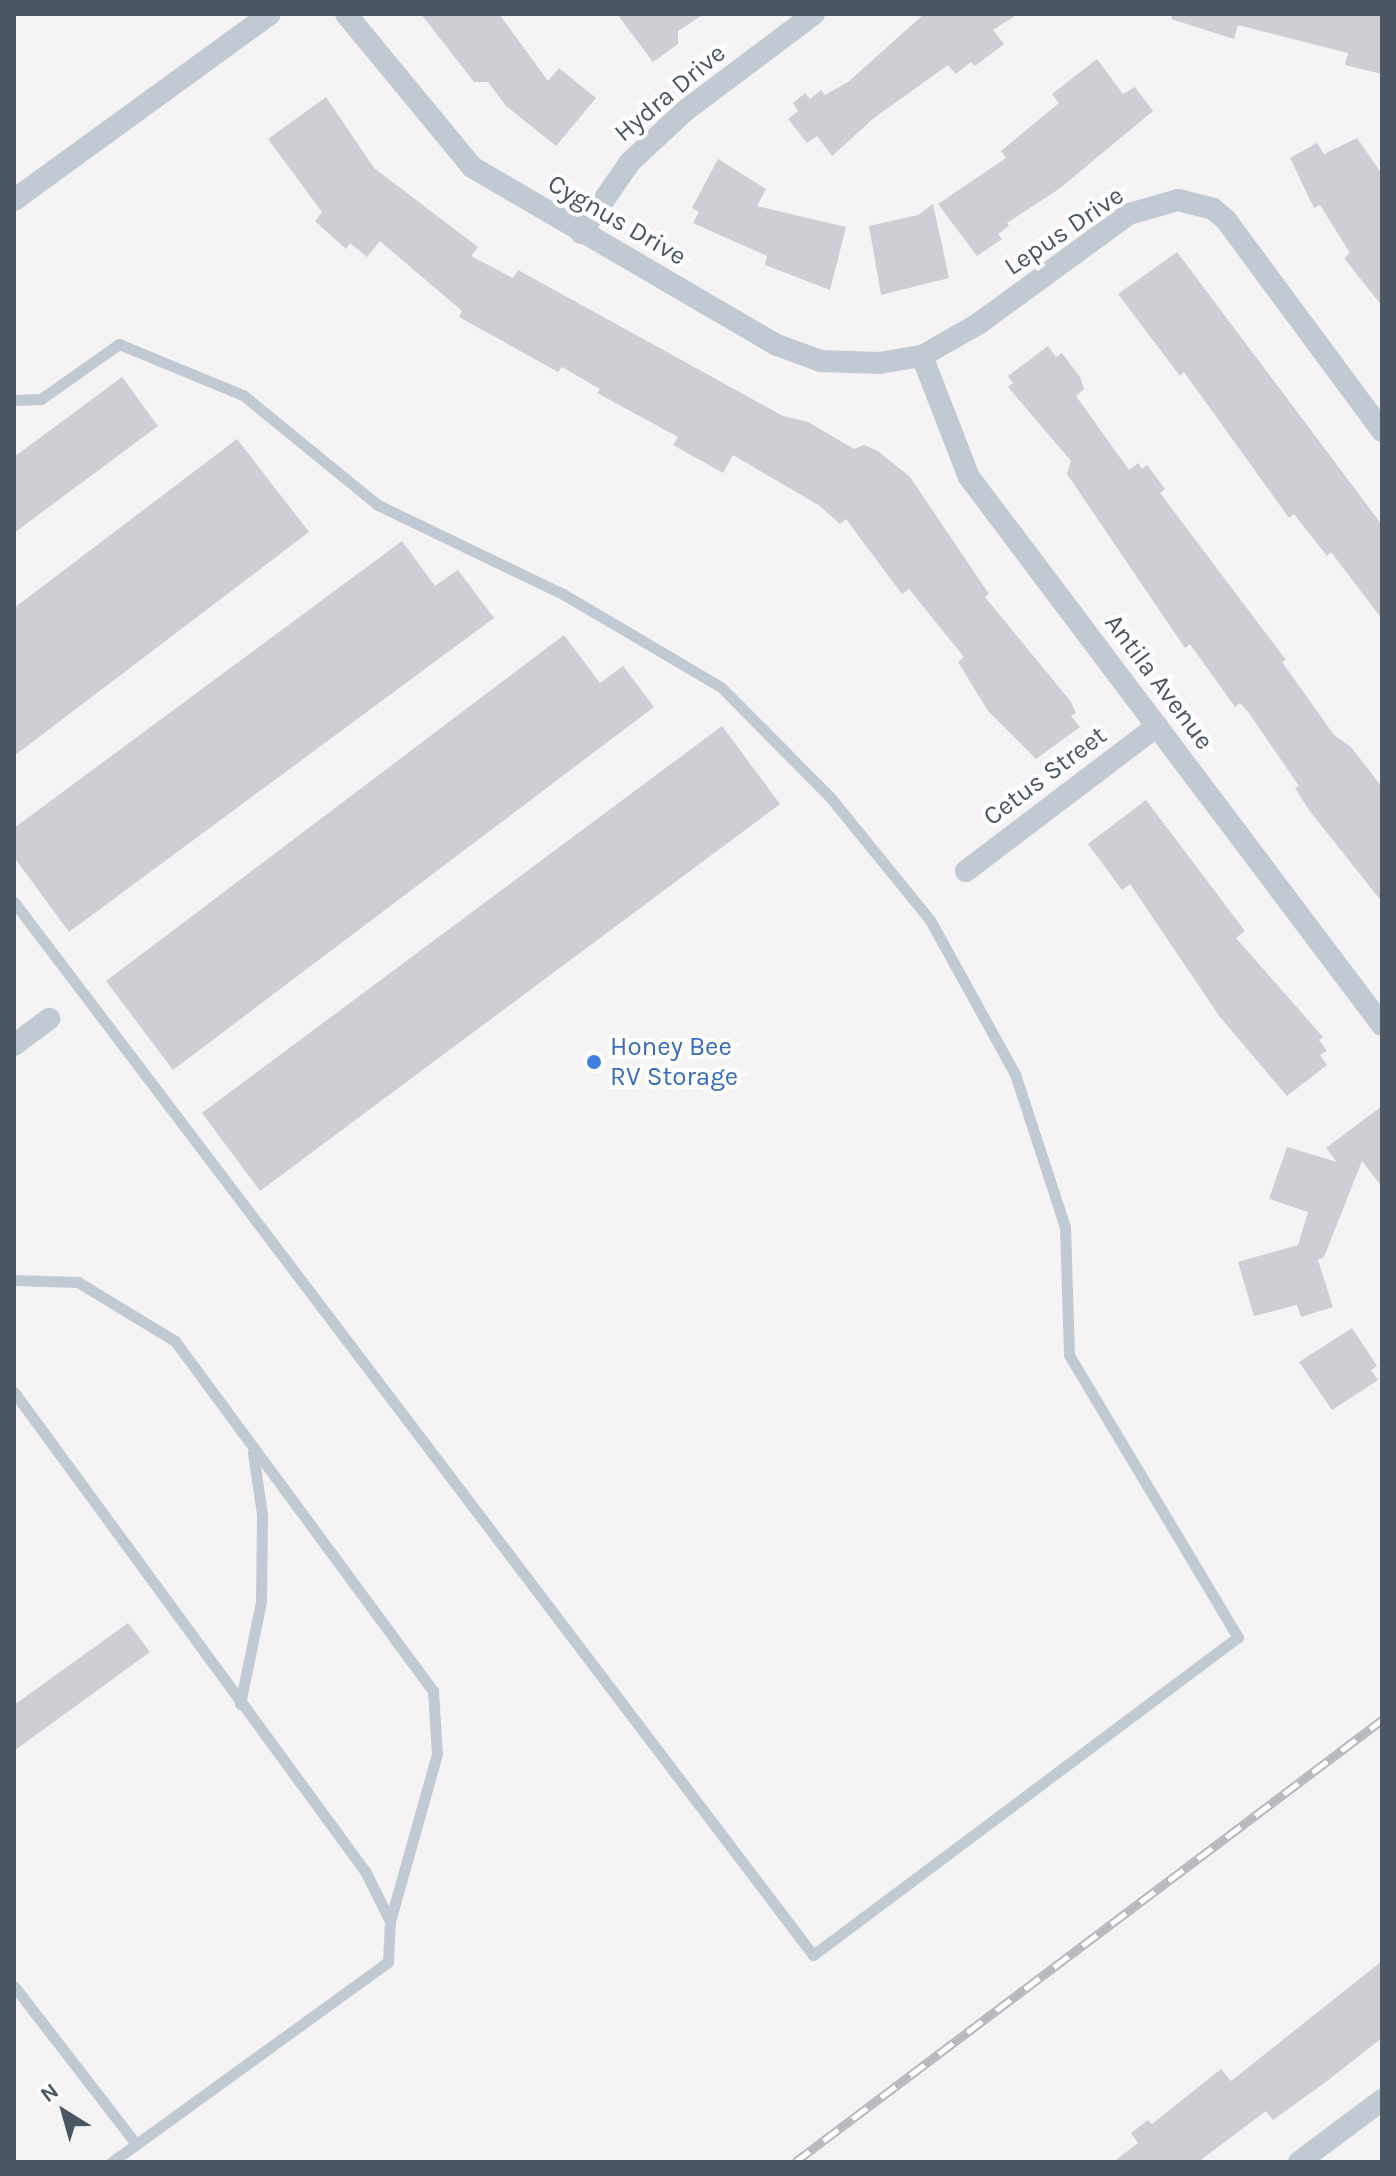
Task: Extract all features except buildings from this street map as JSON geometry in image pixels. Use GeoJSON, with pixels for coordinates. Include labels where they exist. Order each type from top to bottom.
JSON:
{"type":"FeatureCollection","features":[{"type":"Feature","properties":{"kind":"street"},"geometry":{"type":"LineString","coordinates":[[14,200],[270,14]]}},
{"type":"Feature","properties":{"kind":"street","name":"Cygnus Drive"},"geometry":{"type":"LineString","coordinates":[[346,14],[472,167],[581,233],[777,345],[821,361],[879,363],[922,356]]}},
{"type":"Feature","properties":{"kind":"street","name":"Hydra Drive"},"geometry":{"type":"LineString","coordinates":[[581,233],[630,162],[686,110],[814,14]]}},
{"type":"Feature","properties":{"kind":"street","name":"Lepus Drive"},"geometry":{"type":"LineString","coordinates":[[922,356],[978,324],[1129,214],[1178,200],[1213,209],[1226,220],[1382,431]]}},
{"type":"Feature","properties":{"kind":"street","name":"Antila Avenue"},"geometry":{"type":"LineString","coordinates":[[922,356],[969,477],[1382,1025]]}},
{"type":"Feature","properties":{"kind":"street","name":"Cetus Street"},"geometry":{"type":"LineString","coordinates":[[966,871],[1157,726]]}},
{"type":"Feature","properties":{"kind":"street"},"geometry":{"type":"LineString","coordinates":[[14,1045],[49,1019]]}},
{"type":"Feature","properties":{"kind":"street"},"geometry":{"type":"LineString","coordinates":[[1299,2162],[1382,2100]]}},
{"type":"Feature","properties":{"kind":"lane"},"geometry":{"type":"LineString","coordinates":[[14,400],[41,399],[119,344],[243,395],[378,505],[563,594],[721,687],[819,786],[930,920],[1015,1074],[1065,1227],[1069,1355],[1238,1637],[813,1955],[14,902]]}},
{"type":"Feature","properties":{"kind":"lane"},"geometry":{"type":"LineString","coordinates":[[14,1280],[78,1282],[175,1341],[433,1691],[437,1754],[390,1921],[388,1962],[112,2162]]}},
{"type":"Feature","properties":{"kind":"lane"},"geometry":{"type":"LineString","coordinates":[[14,1392],[365,1871],[390,1921]]}},
{"type":"Feature","properties":{"kind":"lane"},"geometry":{"type":"LineString","coordinates":[[240,1704],[261,1602],[262,1514],[252,1448]]}},
{"type":"Feature","properties":{"kind":"lane"},"geometry":{"type":"LineString","coordinates":[[14,1986],[136,2144]]}},
{"type":"Feature","properties":{"kind":"railway"},"geometry":{"type":"LineString","coordinates":[[795,2162],[1382,1720]]}},
{"type":"Feature","properties":{"kind":"place","name":"Honey Bee RV Storage"},"geometry":{"type":"Point","coordinates":[594,1062]}}]}
